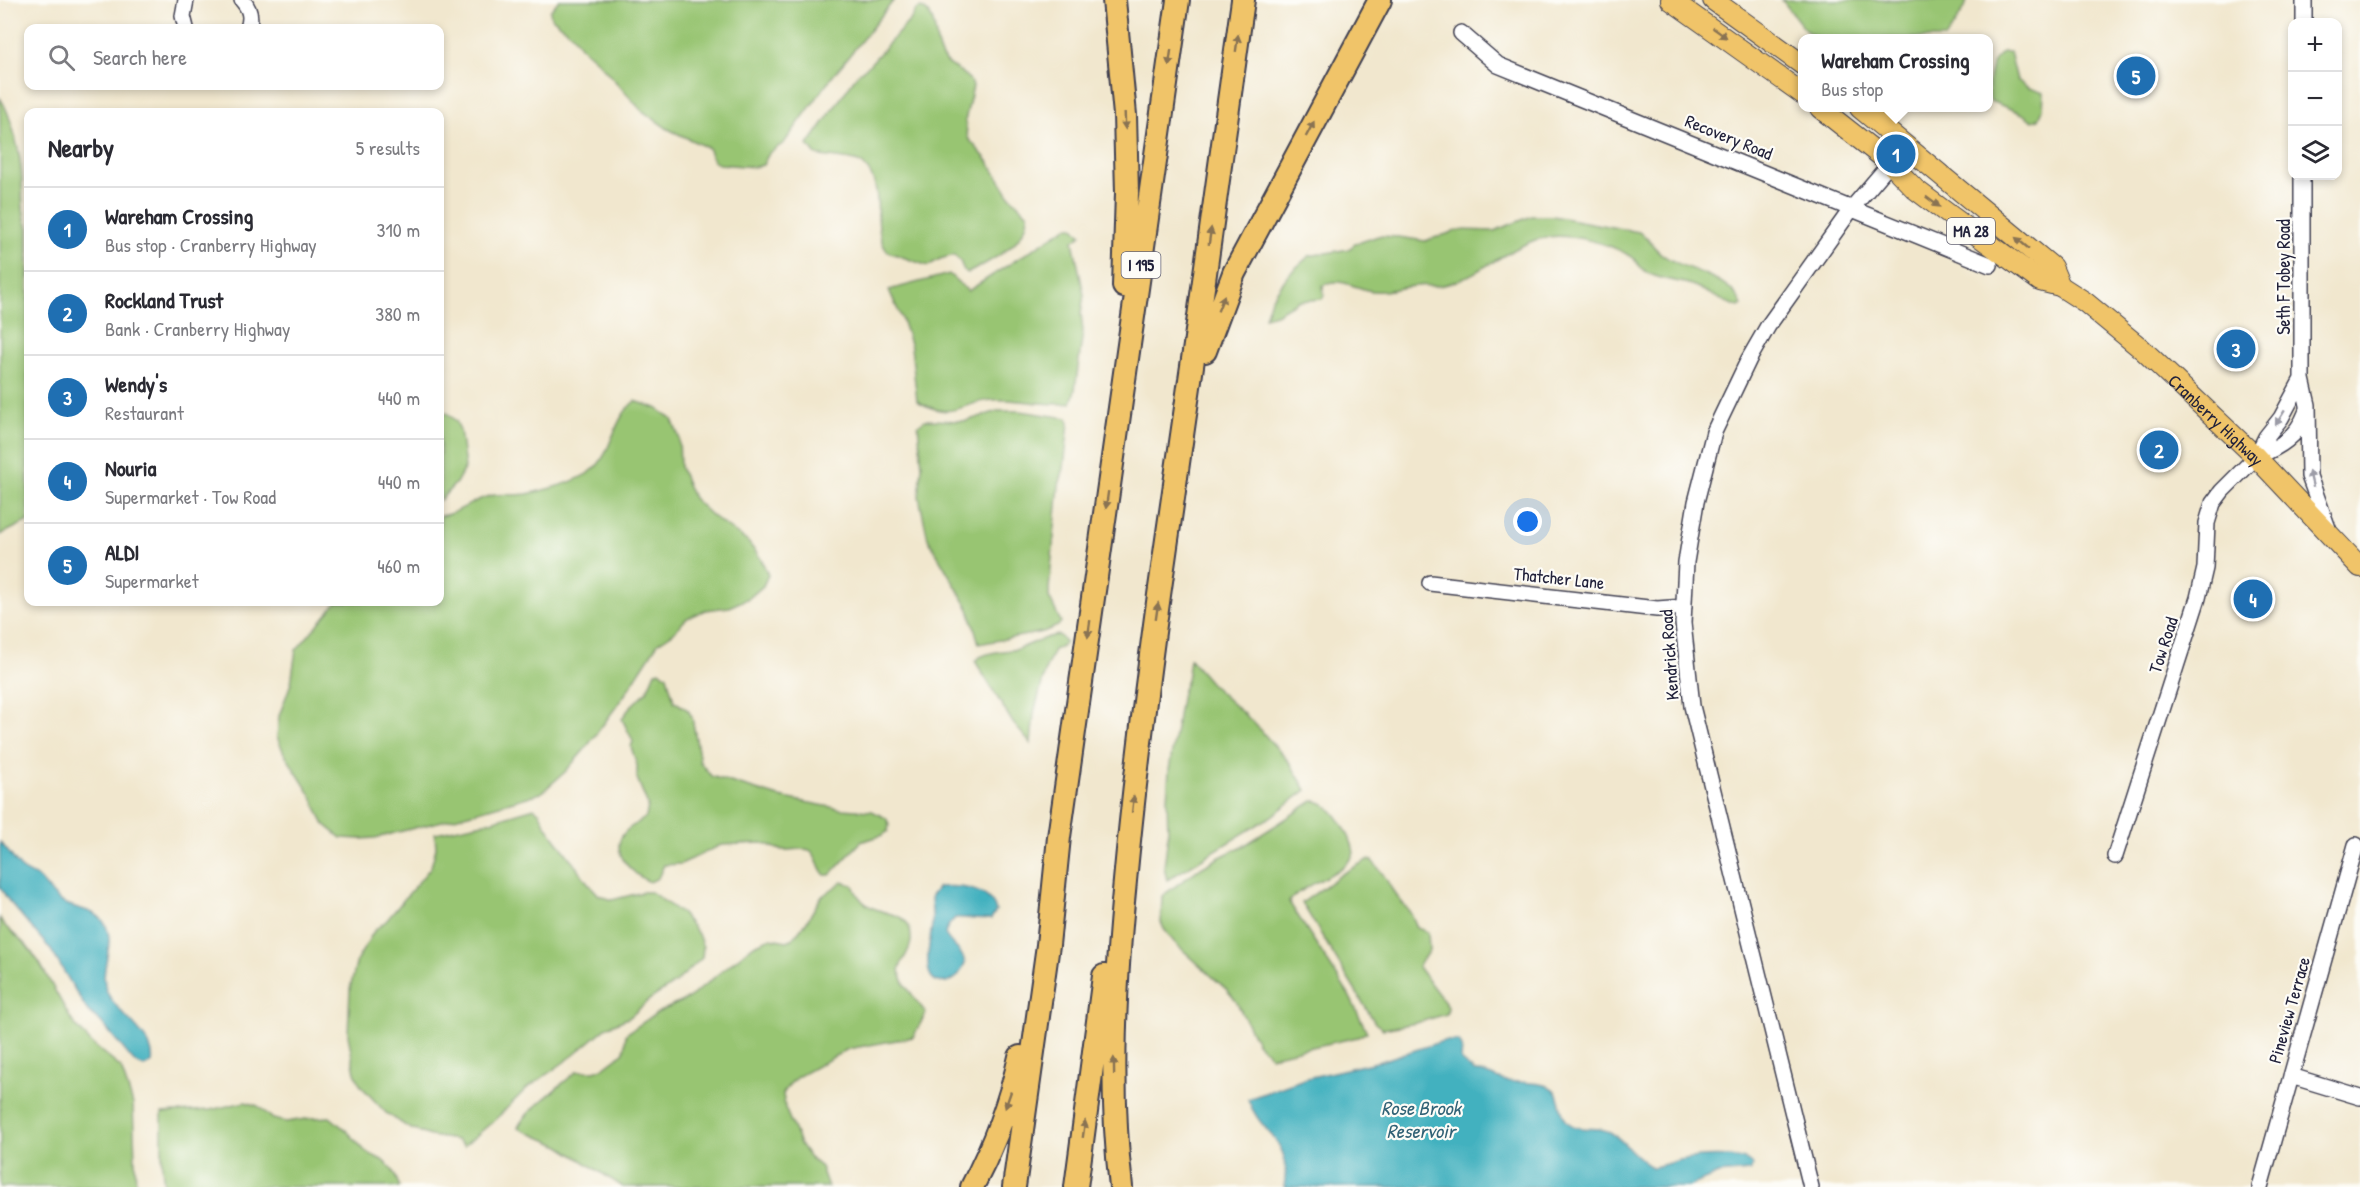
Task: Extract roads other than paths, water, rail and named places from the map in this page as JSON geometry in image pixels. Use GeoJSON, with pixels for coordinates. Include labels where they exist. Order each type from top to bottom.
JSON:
{"type":"FeatureCollection","features":[{"type":"Feature","properties":{"kind":"highway"},"geometry":{"type":"LineString","coordinates":[[1113,455],[1126,260],[1127,193],[1125,115],[1114,0]]}},
{"type":"Feature","properties":{"kind":"highway","name":"I 195"},"geometry":{"type":"LineString","coordinates":[[1059,837],[1178,0]]}},
{"type":"Feature","properties":{"kind":"highway"},"geometry":{"type":"LineString","coordinates":[[1121,1187],[1116,1139],[1114,1052],[1118,955],[1126,863],[1142,717],[1243,0]]}},
{"type":"Feature","properties":{"kind":"highway"},"geometry":{"type":"LineString","coordinates":[[1181,439],[1209,335],[1234,273],[1380,0]]}},
{"type":"Feature","properties":{"kind":"highway"},"geometry":{"type":"LineString","coordinates":[[972,1187],[1000,1122],[1018,1066],[1059,837]]}},
{"type":"Feature","properties":{"kind":"highway"},"geometry":{"type":"LineString","coordinates":[[1014,1187],[1048,945],[1059,837]]}},
{"type":"Feature","properties":{"kind":"highway"},"geometry":{"type":"LineString","coordinates":[[1076,1187],[1107,952],[1126,863]]}},
{"type":"Feature","properties":{"kind":"main road"},"geometry":{"type":"LineString","coordinates":[[1671,0],[1798,90]]}},
{"type":"Feature","properties":{"kind":"main road"},"geometry":{"type":"LineString","coordinates":[[1713,0],[1798,61]]}},
{"type":"Feature","properties":{"kind":"main road","name":"Cranberry Highway"},"geometry":{"type":"LineString","coordinates":[[1825,112],[1890,163],[1915,189],[2040,281],[2060,286],[2085,302],[2143,350],[2256,457],[2360,567]]}},
{"type":"Feature","properties":{"kind":"main road","name":"Cranberry Highway"},"geometry":{"type":"LineString","coordinates":[[1865,112],[2052,267],[2060,286]]}},
{"type":"Feature","properties":{"kind":"street"},"geometry":{"type":"LineString","coordinates":[[185,24],[183,16],[186,0]]}},
{"type":"Feature","properties":{"kind":"street"},"geometry":{"type":"LineString","coordinates":[[2304,0],[2304,18]]}},
{"type":"Feature","properties":{"kind":"street"},"geometry":{"type":"LineString","coordinates":[[246,4],[251,17],[249,24]]}},
{"type":"Feature","properties":{"kind":"street","name":"Recovery Road"},"geometry":{"type":"LineString","coordinates":[[1461,33],[1498,65],[1990,265]]}},
{"type":"Feature","properties":{"kind":"street","name":"Kendrick Road"},"geometry":{"type":"LineString","coordinates":[[1811,1187],[1692,706],[1683,623],[1686,562],[1696,501],[1714,432],[1749,359],[1768,326],[1852,208],[1905,146]]}},
{"type":"Feature","properties":{"kind":"street","name":"Seth F Tobey Road"},"geometry":{"type":"LineString","coordinates":[[2302,180],[2302,379],[2308,405],[2309,476],[2330,534]]}},
{"type":"Feature","properties":{"kind":"street","name":"Seth F Tobey Road"},"geometry":{"type":"LineString","coordinates":[[2256,457],[2302,379]]}},
{"type":"Feature","properties":{"kind":"street"},"geometry":{"type":"LineString","coordinates":[[2256,457],[2276,448],[2294,435],[2303,420],[2308,405]]}},
{"type":"Feature","properties":{"kind":"street","name":"Tow Road"},"geometry":{"type":"LineString","coordinates":[[2115,856],[2198,598],[2205,568],[2210,512],[2222,490],[2256,457]]}},
{"type":"Feature","properties":{"kind":"street","name":"Thatcher Lane"},"geometry":{"type":"LineString","coordinates":[[1430,583],[1657,609],[1684,607]]}},
{"type":"Feature","properties":{"kind":"street","name":"Pineview Terrace"},"geometry":{"type":"LineString","coordinates":[[2260,1187],[2356,844]]}},
{"type":"Feature","properties":{"kind":"street"},"geometry":{"type":"LineString","coordinates":[[2291,1076],[2360,1097]]}},
{"type":"Feature","properties":{"kind":"water"},"geometry":{"type":"Polygon","coordinates":[[[0,842],[20,867],[37,877],[59,900],[94,914],[103,921],[109,938],[104,974],[107,992],[112,1001],[143,1035],[152,1053],[152,1063],[144,1067],[135,1063],[101,1022],[87,1010],[51,950],[8,900],[0,887],[0,842]]]}},
{"type":"Feature","properties":{"kind":"water"},"geometry":{"type":"Polygon","coordinates":[[[938,887],[964,888],[981,893],[993,903],[996,911],[991,919],[955,918],[948,926],[945,934],[961,954],[965,963],[956,978],[946,982],[937,981],[931,977],[928,960],[932,921],[931,896],[938,887]]]}},
{"type":"Feature","properties":{"kind":"water","name":"Rose Brook Reservoir"},"geometry":{"type":"Polygon","coordinates":[[[1443,1041],[1459,1041],[1462,1047],[1461,1061],[1475,1072],[1506,1081],[1539,1084],[1551,1088],[1557,1095],[1566,1121],[1579,1128],[1610,1132],[1652,1167],[1707,1157],[1729,1157],[1747,1161],[1753,1165],[1749,1171],[1718,1174],[1688,1187],[1284,1187],[1286,1170],[1280,1147],[1260,1122],[1248,1099],[1307,1078],[1381,1061],[1443,1041]]]}},
{"type":"Feature","properties":{"kind":"place","name":"ALDI"},"geometry":{"type":"Point","coordinates":[2136,76]}},
{"type":"Feature","properties":{"kind":"place","name":"Wareham Crossing"},"geometry":{"type":"Point","coordinates":[1896,154]}},
{"type":"Feature","properties":{"kind":"place","name":"Wendy's"},"geometry":{"type":"Point","coordinates":[2236,349]}},
{"type":"Feature","properties":{"kind":"place","name":"Rockland Trust"},"geometry":{"type":"Point","coordinates":[2159,450]}},
{"type":"Feature","properties":{"kind":"place","name":"Nouria"},"geometry":{"type":"Point","coordinates":[2253,599]}}]}
